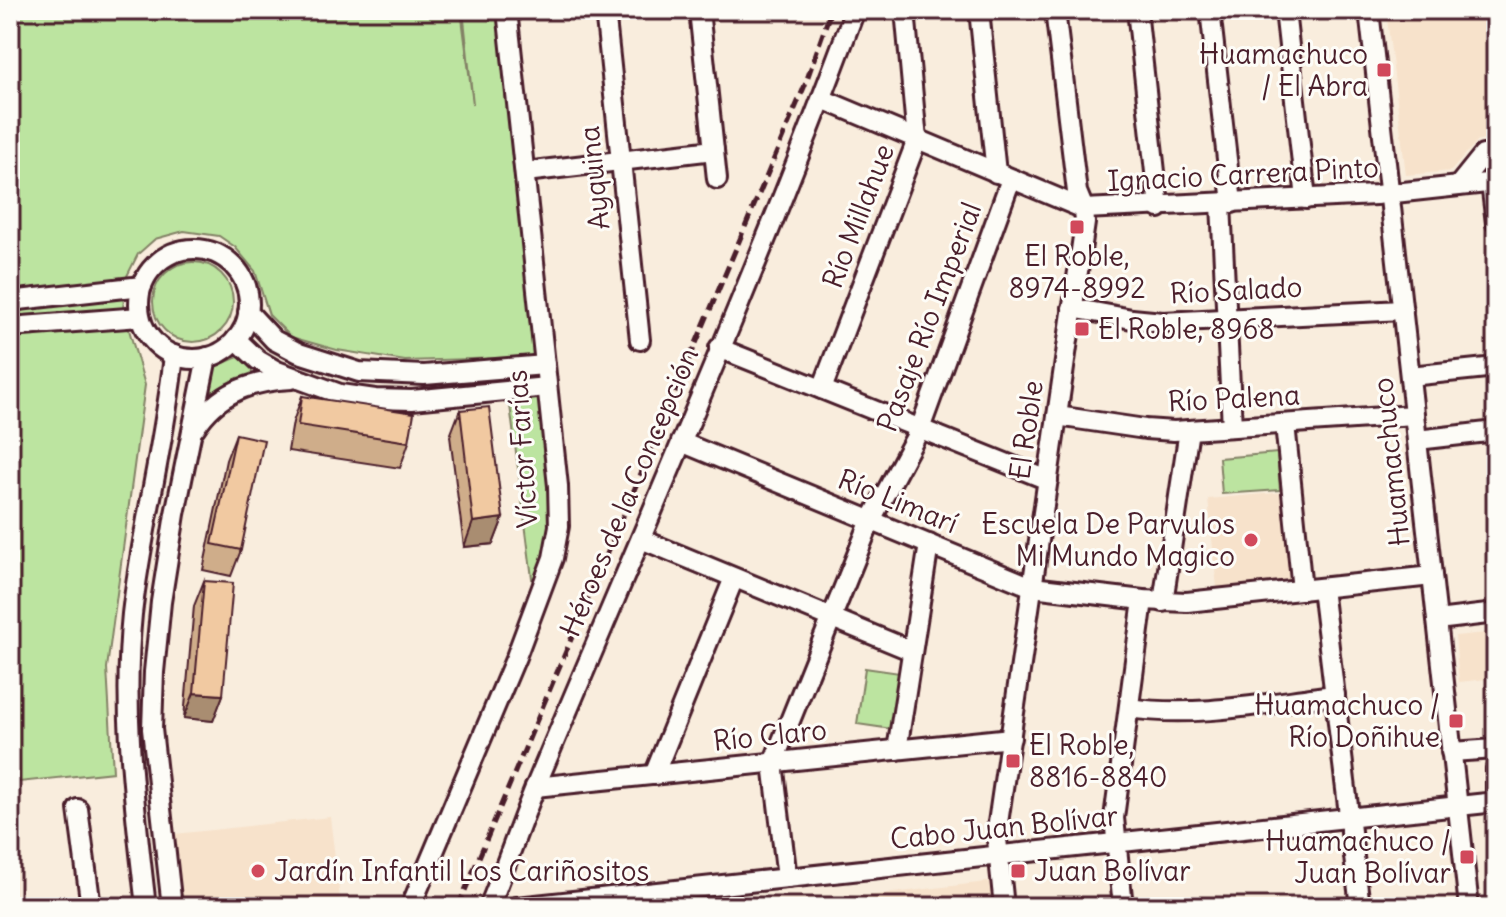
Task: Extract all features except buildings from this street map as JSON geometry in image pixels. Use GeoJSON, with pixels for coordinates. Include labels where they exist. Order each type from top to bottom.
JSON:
{"type":"FeatureCollection","features":[{"type":"Feature","properties":{"kind":"street","name":"Víctor Farías"},"geometry":{"type":"LineString","coordinates":[[413,907],[516,657],[553,558],[559,526],[558,486],[507,10]]}},
{"type":"Feature","properties":{"kind":"street","name":"Ayquina"},"geometry":{"type":"LineString","coordinates":[[605,10],[640,340]]}},
{"type":"Feature","properties":{"kind":"street"},"geometry":{"type":"LineString","coordinates":[[699,10],[717,179]]}},
{"type":"Feature","properties":{"kind":"street","name":"Héroes de la Concepción"},"geometry":{"type":"LineString","coordinates":[[489,907],[535,787],[822,99],[855,10]]}},
{"type":"Feature","properties":{"kind":"street","name":"Río Millahue"},"geometry":{"type":"LineString","coordinates":[[822,389],[917,140],[905,10]]}},
{"type":"Feature","properties":{"kind":"street","name":"Pasaje Río Imperial"},"geometry":{"type":"LineString","coordinates":[[787,878],[773,763],[871,520],[920,429],[1003,176],[979,10]]}},
{"type":"Feature","properties":{"kind":"street","name":"El Roble"},"geometry":{"type":"LineString","coordinates":[[1004,907],[998,823],[1085,223],[1084,209],[1077,192],[1055,10]]}},
{"type":"Feature","properties":{"kind":"street"},"geometry":{"type":"LineString","coordinates":[[1137,10],[1159,208]]}},
{"type":"Feature","properties":{"kind":"street"},"geometry":{"type":"LineString","coordinates":[[1210,10],[1226,204],[1226,319],[1232,427]]}},
{"type":"Feature","properties":{"kind":"street"},"geometry":{"type":"LineString","coordinates":[[1285,10],[1306,199]]}},
{"type":"Feature","properties":{"kind":"street","name":"Huamachuco"},"geometry":{"type":"LineString","coordinates":[[1369,10],[1469,907]]}},
{"type":"Feature","properties":{"kind":"street","name":"Ignacio Carrera Pinto"},"geometry":{"type":"LineString","coordinates":[[822,99],[1084,209],[1159,208],[1390,194],[1494,182]]}},
{"type":"Feature","properties":{"kind":"street"},"geometry":{"type":"LineString","coordinates":[[525,172],[714,150]]}},
{"type":"Feature","properties":{"kind":"street"},"geometry":{"type":"LineString","coordinates":[[1458,186],[1483,155],[1496,154]]}},
{"type":"Feature","properties":{"kind":"street"},"geometry":{"type":"LineString","coordinates":[[1494,182],[1496,223]]}},
{"type":"Feature","properties":{"kind":"street"},"geometry":{"type":"LineString","coordinates":[[189,249],[208,250],[224,258],[238,271],[246,287],[248,312],[236,339],[220,352],[193,358],[174,355],[155,343],[147,333],[138,308],[142,286],[158,262],[173,253],[189,249]]}},
{"type":"Feature","properties":{"kind":"street"},"geometry":{"type":"LineString","coordinates":[[10,301],[142,286]]}},
{"type":"Feature","properties":{"kind":"street","name":"Río Salado"},"geometry":{"type":"LineString","coordinates":[[1072,308],[1146,322],[1403,310]]}},
{"type":"Feature","properties":{"kind":"street"},"geometry":{"type":"LineString","coordinates":[[248,312],[274,340],[299,353],[334,365],[388,375],[442,374],[545,365]]}},
{"type":"Feature","properties":{"kind":"street"},"geometry":{"type":"LineString","coordinates":[[10,327],[140,317]]}},
{"type":"Feature","properties":{"kind":"street"},"geometry":{"type":"LineString","coordinates":[[236,339],[258,360],[340,394],[412,400],[547,387]]}},
{"type":"Feature","properties":{"kind":"street"},"geometry":{"type":"LineString","coordinates":[[719,348],[1048,480]]}},
{"type":"Feature","properties":{"kind":"street"},"geometry":{"type":"LineString","coordinates":[[146,907],[129,760],[128,666],[141,552],[174,355]]}},
{"type":"Feature","properties":{"kind":"street"},"geometry":{"type":"LineString","coordinates":[[172,907],[152,729],[161,602],[207,357]]}},
{"type":"Feature","properties":{"kind":"street"},"geometry":{"type":"LineString","coordinates":[[1410,376],[1496,367]]}},
{"type":"Feature","properties":{"kind":"street"},"geometry":{"type":"LineString","coordinates":[[442,374],[443,397]]}},
{"type":"Feature","properties":{"kind":"street"},"geometry":{"type":"LineString","coordinates":[[192,434],[205,413],[244,386],[297,378]]}},
{"type":"Feature","properties":{"kind":"street","name":"Río Palena"},"geometry":{"type":"LineString","coordinates":[[1057,416],[1145,429],[1189,430],[1414,415]]}},
{"type":"Feature","properties":{"kind":"street"},"geometry":{"type":"LineString","coordinates":[[1285,424],[1302,590]]}},
{"type":"Feature","properties":{"kind":"street"},"geometry":{"type":"LineString","coordinates":[[1163,602],[1189,430]]}},
{"type":"Feature","properties":{"kind":"street"},"geometry":{"type":"LineString","coordinates":[[1417,440],[1496,431]]}},
{"type":"Feature","properties":{"kind":"street","name":"Río Limarí"},"geometry":{"type":"LineString","coordinates":[[681,442],[1032,587],[1187,602],[1432,576]]}},
{"type":"Feature","properties":{"kind":"street"},"geometry":{"type":"LineString","coordinates":[[641,539],[912,651]]}},
{"type":"Feature","properties":{"kind":"street"},"geometry":{"type":"LineString","coordinates":[[897,750],[929,544]]}},
{"type":"Feature","properties":{"kind":"street"},"geometry":{"type":"LineString","coordinates":[[654,775],[734,578]]}},
{"type":"Feature","properties":{"kind":"street"},"geometry":{"type":"LineString","coordinates":[[1322,588],[1360,907]]}},
{"type":"Feature","properties":{"kind":"street"},"geometry":{"type":"LineString","coordinates":[[1123,907],[1114,818],[1143,600]]}},
{"type":"Feature","properties":{"kind":"street"},"geometry":{"type":"LineString","coordinates":[[1437,620],[1496,613]]}},
{"type":"Feature","properties":{"kind":"street"},"geometry":{"type":"LineString","coordinates":[[1129,708],[1187,713],[1335,695]]}},
{"type":"Feature","properties":{"kind":"street","name":"Río Claro"},"geometry":{"type":"LineString","coordinates":[[535,787],[1011,738]]}},
{"type":"Feature","properties":{"kind":"street"},"geometry":{"type":"LineString","coordinates":[[1451,752],[1496,749]]}},
{"type":"Feature","properties":{"kind":"street"},"geometry":{"type":"LineString","coordinates":[[1496,769],[1496,802]]}},
{"type":"Feature","properties":{"kind":"street","name":"Cabo Juan Bolívar"},"geometry":{"type":"LineString","coordinates":[[519,907],[625,901],[787,878],[1496,802]]}},
{"type":"Feature","properties":{"kind":"street"},"geometry":{"type":"LineString","coordinates":[[78,809],[91,907]]}},
{"type":"Feature","properties":{"kind":"shaded area"},"geometry":{"type":"Polygon","coordinates":[[[1386,10],[1496,10],[1496,138],[1478,140],[1451,171],[1406,175],[1386,10]]]}},
{"type":"Feature","properties":{"kind":"shaded area","name":"Escuela De Parvulos Mi Mundo Magico"},"geometry":{"type":"Polygon","coordinates":[[[1286,492],[1295,580],[1217,588],[1208,499],[1286,492]]]}},
{"type":"Feature","properties":{"kind":"shaded area"},"geometry":{"type":"Polygon","coordinates":[[[1496,632],[1496,678],[1459,682],[1455,636],[1496,632]]]}},
{"type":"Feature","properties":{"kind":"shaded area","name":"Jardín Infantil Los Cariñositos"},"geometry":{"type":"Polygon","coordinates":[[[330,817],[341,907],[184,907],[175,834],[330,817]]]}},
{"type":"Feature","properties":{"kind":"shaded area"},"geometry":{"type":"Polygon","coordinates":[[[995,881],[996,907],[773,907],[995,881]]]}},
{"type":"Feature","properties":{"kind":"green space"},"geometry":{"type":"Polygon","coordinates":[[[10,10],[461,10],[473,104],[463,10],[497,10],[552,508],[551,543],[533,586],[504,358],[405,361],[337,350],[291,337],[269,315],[255,271],[235,247],[219,236],[184,231],[155,239],[138,254],[126,278],[123,309],[145,385],[107,668],[113,772],[10,783],[10,10]]]}},
{"type":"Feature","properties":{"kind":"green space"},"geometry":{"type":"Polygon","coordinates":[[[193,262],[208,265],[221,274],[230,287],[233,302],[230,317],[221,330],[208,339],[193,342],[178,339],[165,330],[156,317],[153,302],[156,287],[165,274],[178,265],[193,262]]]}},
{"type":"Feature","properties":{"kind":"green space"},"geometry":{"type":"Polygon","coordinates":[[[238,357],[253,367],[251,374],[217,391],[207,391],[214,367],[238,357]]]}},
{"type":"Feature","properties":{"kind":"green space"},"geometry":{"type":"Polygon","coordinates":[[[1277,453],[1280,490],[1222,494],[1219,458],[1277,453]]]}},
{"type":"Feature","properties":{"kind":"green space"},"geometry":{"type":"Polygon","coordinates":[[[865,668],[900,673],[892,729],[857,724],[865,668]]]}},
{"type":"Feature","properties":{"kind":"railway"},"geometry":{"type":"LineString","coordinates":[[458,907],[805,85],[831,10]]}},
{"type":"Feature","properties":{"kind":"place","name":"Huamachuco / El Abra"},"geometry":{"type":"Point","coordinates":[1384,70]}},
{"type":"Feature","properties":{"kind":"place","name":"El Roble, 8974-8992"},"geometry":{"type":"Point","coordinates":[1077,227]}},
{"type":"Feature","properties":{"kind":"place","name":"El Roble, 8968"},"geometry":{"type":"Point","coordinates":[1082,329]}},
{"type":"Feature","properties":{"kind":"place","name":"Escuela De Parvulos Mi Mundo Magico"},"geometry":{"type":"Point","coordinates":[1251,540]}},
{"type":"Feature","properties":{"kind":"place","name":"Huamachuco / Río Doñihue"},"geometry":{"type":"Point","coordinates":[1456,721]}},
{"type":"Feature","properties":{"kind":"place","name":"El Roble, 8816-8840"},"geometry":{"type":"Point","coordinates":[1013,761]}},
{"type":"Feature","properties":{"kind":"place","name":"Huamachuco / Juan Bolívar"},"geometry":{"type":"Point","coordinates":[1467,857]}},
{"type":"Feature","properties":{"kind":"place","name":"Jardín Infantil Los Cariñositos"},"geometry":{"type":"Point","coordinates":[258,871]}},
{"type":"Feature","properties":{"kind":"place","name":"Juan Bolívar"},"geometry":{"type":"Point","coordinates":[1018,871]}}]}
